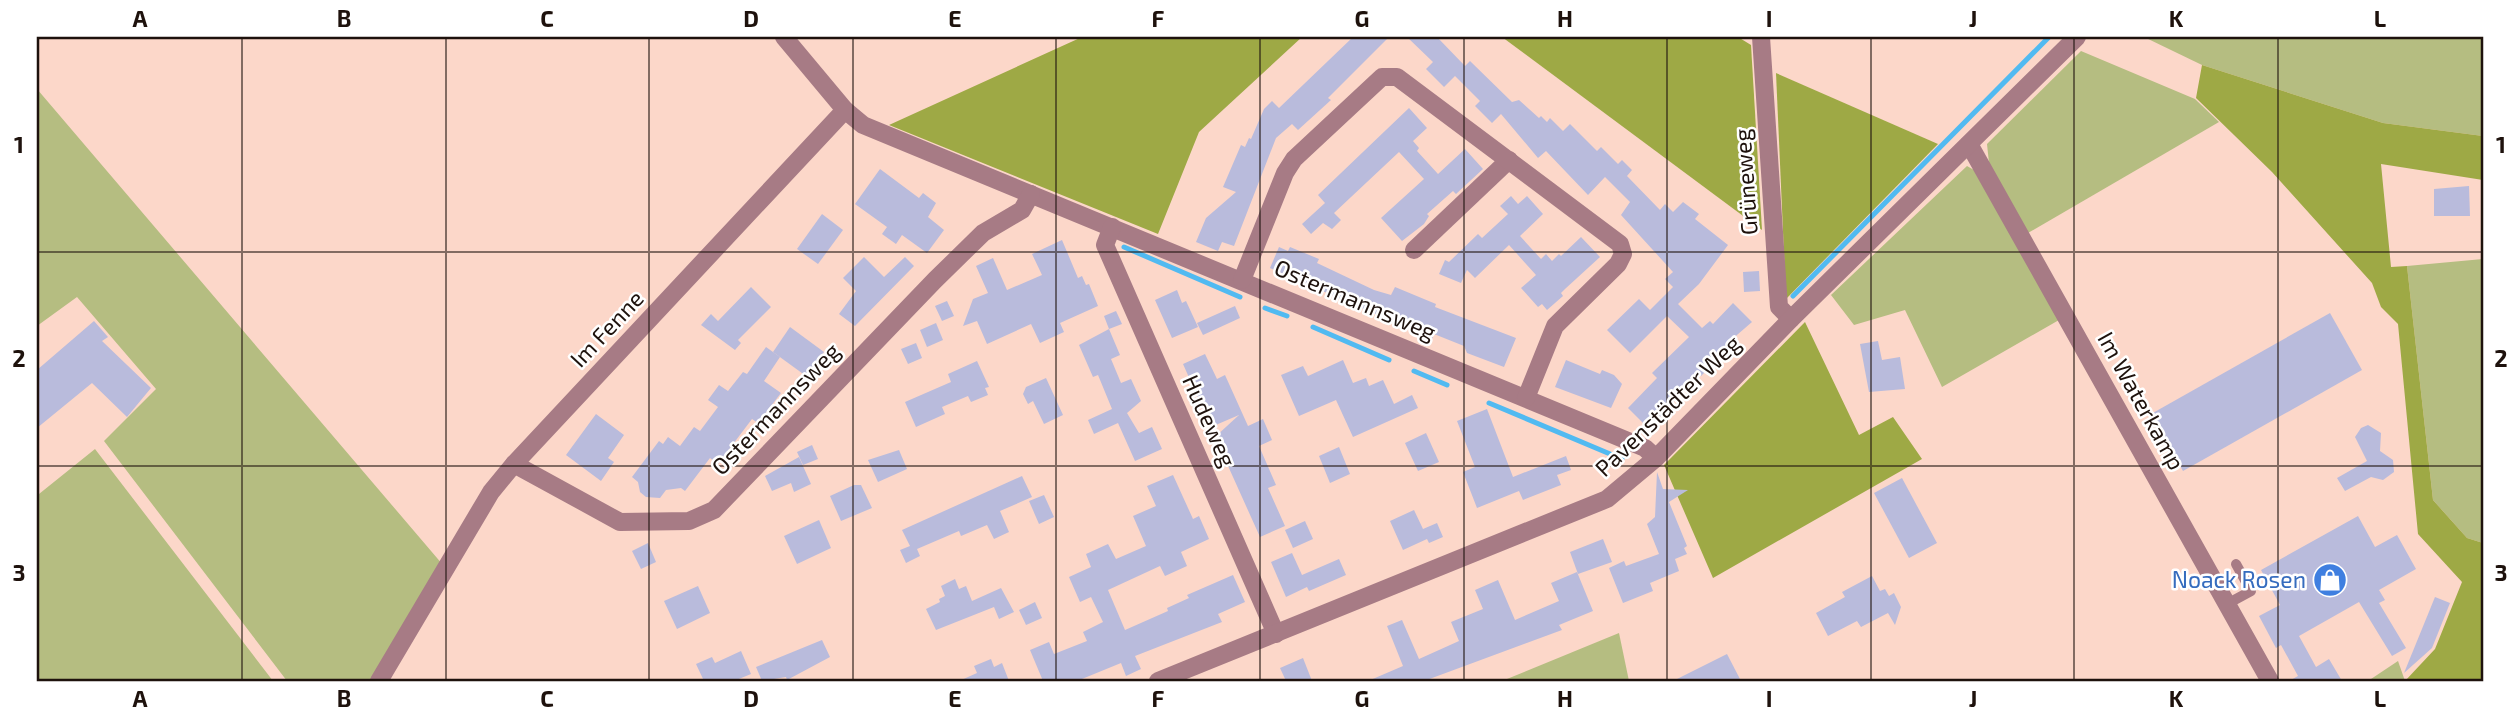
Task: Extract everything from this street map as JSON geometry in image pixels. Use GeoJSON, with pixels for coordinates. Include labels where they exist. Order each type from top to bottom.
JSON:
{"type":"FeatureCollection","features":[{"type":"Feature","properties":{"kind":"street"},"geometry":{"type":"LineString","coordinates":[[784,37],[845,110]]}},
{"type":"Feature","properties":{"kind":"street","name":"Grüneweg"},"geometry":{"type":"LineString","coordinates":[[1761,37],[1779,307],[1791,319]]}},
{"type":"Feature","properties":{"kind":"street","name":"Pavenstädter Weg"},"geometry":{"type":"LineString","coordinates":[[1158,681],[1607,499],[1656,458],[1791,319],[2077,37]]}},
{"type":"Feature","properties":{"kind":"street"},"geometry":{"type":"LineString","coordinates":[[1242,280],[1285,173],[1294,159],[1382,77],[1397,77],[1620,244],[1623,254],[1618,264],[1555,326],[1526,398]]}},
{"type":"Feature","properties":{"kind":"street","name":"Ostermannsweg"},"geometry":{"type":"LineString","coordinates":[[845,110],[863,125],[1646,448],[1656,458]]}},
{"type":"Feature","properties":{"kind":"street","name":"Im Fenne"},"geometry":{"type":"LineString","coordinates":[[379,681],[491,492],[514,464],[845,110]]}},
{"type":"Feature","properties":{"kind":"street","name":"Im Waterkamp"},"geometry":{"type":"LineString","coordinates":[[1969,144],[2270,681]]}},
{"type":"Feature","properties":{"kind":"street"},"geometry":{"type":"LineString","coordinates":[[1414,250],[1509,160]]}},
{"type":"Feature","properties":{"kind":"street","name":"Ostermannsweg"},"geometry":{"type":"LineString","coordinates":[[514,464],[620,522],[689,521],[714,510],[935,280],[983,233],[1022,210],[1031,194]]}},
{"type":"Feature","properties":{"kind":"street","name":"Hudeweg"},"geometry":{"type":"LineString","coordinates":[[1112,227],[1105,245],[1276,634]]}},
{"type":"Feature","properties":{"kind":"lane"},"geometry":{"type":"LineString","coordinates":[[2227,604],[2251,591],[2236,564]]}},
{"type":"Feature","properties":{"kind":"green space"},"geometry":{"type":"Polygon","coordinates":[[[1082,37],[1302,37],[1199,132],[1158,234],[889,125],[1082,37]]]}},
{"type":"Feature","properties":{"kind":"green space"},"geometry":{"type":"Polygon","coordinates":[[[1502,37],[1738,37],[1751,45],[1762,230],[1502,37]]]}},
{"type":"Feature","properties":{"kind":"green space"},"geometry":{"type":"Polygon","coordinates":[[[2144,37],[2483,37],[2483,136],[2383,123],[2202,65],[2144,37]]]}},
{"type":"Feature","properties":{"kind":"green space"},"geometry":{"type":"Polygon","coordinates":[[[2081,51],[2195,99],[2219,122],[2028,233],[1989,163],[1987,144],[2081,51]]]}},
{"type":"Feature","properties":{"kind":"green space"},"geometry":{"type":"Polygon","coordinates":[[[2202,65],[2383,123],[2483,136],[2483,180],[2381,164],[2391,267],[2407,266],[2433,500],[2467,538],[2483,543],[2483,681],[2405,681],[2435,649],[2462,582],[2418,534],[2398,324],[2381,307],[2372,283],[2272,172],[2196,98],[2202,65]]]}},
{"type":"Feature","properties":{"kind":"green space"},"geometry":{"type":"Polygon","coordinates":[[[1776,73],[1938,144],[1786,299],[1776,73]]]}},
{"type":"Feature","properties":{"kind":"green space"},"geometry":{"type":"Polygon","coordinates":[[[37,89],[443,565],[374,681],[287,681],[104,441],[156,389],[77,297],[37,326],[37,89]]]}},
{"type":"Feature","properties":{"kind":"green space"},"geometry":{"type":"Polygon","coordinates":[[[1967,166],[1974,170],[2059,320],[1942,387],[1905,310],[1854,325],[1831,295],[1967,166]]]}},
{"type":"Feature","properties":{"kind":"green space"},"geometry":{"type":"Polygon","coordinates":[[[2483,259],[2483,543],[2467,538],[2433,500],[2407,266],[2483,259]]]}},
{"type":"Feature","properties":{"kind":"green space"},"geometry":{"type":"Polygon","coordinates":[[[1805,322],[1859,435],[1893,417],[1922,459],[1713,578],[1664,465],[1805,322]]]}},
{"type":"Feature","properties":{"kind":"green space"},"geometry":{"type":"Polygon","coordinates":[[[95,449],[273,681],[37,681],[37,492],[39,494],[95,449]]]}},
{"type":"Feature","properties":{"kind":"green space"},"geometry":{"type":"Polygon","coordinates":[[[1619,633],[1629,681],[1502,681],[1619,633]]]}},
{"type":"Feature","properties":{"kind":"green space"},"geometry":{"type":"Polygon","coordinates":[[[2398,661],[2405,681],[2368,681],[2398,661]]]}},
{"type":"Feature","properties":{"kind":"building"},"geometry":{"type":"Polygon","coordinates":[[[1353,37],[1389,37],[1328,98],[1331,100],[1298,130],[1292,124],[1276,138],[1234,246],[1222,242],[1218,251],[1196,242],[1206,218],[1236,192],[1223,187],[1241,145],[1245,147],[1249,138],[1251,139],[1264,109],[1272,101],[1279,108],[1353,37]]]}},
{"type":"Feature","properties":{"kind":"building"},"geometry":{"type":"Polygon","coordinates":[[[1407,37],[1437,37],[1465,66],[1470,61],[1512,102],[1519,100],[1539,118],[1541,116],[1547,122],[1550,118],[1563,131],[1570,124],[1597,151],[1601,147],[1618,164],[1622,160],[1632,170],[1627,176],[1660,210],[1665,204],[1673,212],[1683,202],[1699,214],[1695,219],[1728,245],[1699,284],[1678,304],[1702,328],[1710,321],[1713,324],[1733,303],[1752,322],[1730,341],[1709,364],[1711,366],[1701,376],[1699,374],[1649,429],[1628,408],[1657,378],[1652,373],[1689,337],[1667,316],[1630,353],[1607,330],[1639,299],[1650,310],[1673,287],[1665,279],[1673,272],[1621,215],[1630,202],[1605,177],[1588,195],[1546,151],[1538,158],[1501,114],[1492,123],[1475,106],[1480,101],[1455,76],[1444,87],[1426,69],[1433,62],[1407,37]]]}},
{"type":"Feature","properties":{"kind":"building"},"geometry":{"type":"Polygon","coordinates":[[[1409,108],[1427,128],[1413,141],[1419,148],[1417,151],[1438,174],[1465,149],[1483,169],[1456,194],[1453,191],[1427,214],[1429,216],[1424,224],[1402,241],[1381,218],[1424,179],[1399,152],[1334,213],[1341,220],[1332,229],[1323,223],[1311,234],[1302,224],[1325,203],[1318,195],[1409,108]]]}},
{"type":"Feature","properties":{"kind":"building"},"geometry":{"type":"Polygon","coordinates":[[[880,169],[919,198],[923,193],[936,203],[928,217],[944,230],[927,253],[902,235],[896,244],[882,234],[887,227],[855,204],[880,169]]]}},
{"type":"Feature","properties":{"kind":"building"},"geometry":{"type":"Polygon","coordinates":[[[2469,186],[2470,216],[2434,216],[2434,189],[2469,186]]]}},
{"type":"Feature","properties":{"kind":"building"},"geometry":{"type":"Polygon","coordinates":[[[1511,196],[1518,204],[1527,196],[1543,214],[1520,236],[1541,259],[1546,254],[1552,261],[1581,237],[1600,257],[1561,293],[1563,296],[1547,310],[1542,304],[1538,307],[1521,288],[1536,275],[1509,245],[1475,278],[1467,270],[1461,283],[1439,274],[1445,260],[1449,262],[1478,234],[1482,238],[1508,214],[1500,206],[1511,196]]]}},
{"type":"Feature","properties":{"kind":"building"},"geometry":{"type":"Polygon","coordinates":[[[822,214],[843,230],[818,264],[797,249],[822,214]]]}},
{"type":"Feature","properties":{"kind":"building"},"geometry":{"type":"Polygon","coordinates":[[[1062,240],[1078,278],[1082,276],[1086,285],[1089,284],[1098,306],[1060,323],[1064,332],[1040,343],[1031,324],[987,344],[977,321],[963,326],[973,299],[988,293],[976,266],[993,258],[1007,290],[1042,275],[1032,254],[1062,240]]]}},
{"type":"Feature","properties":{"kind":"building"},"geometry":{"type":"Polygon","coordinates":[[[1279,247],[1288,251],[1290,247],[1319,259],[1317,263],[1374,290],[1391,295],[1395,287],[1436,304],[1435,307],[1516,338],[1504,367],[1467,353],[1464,346],[1434,334],[1432,339],[1270,268],[1279,247]]]}},
{"type":"Feature","properties":{"kind":"building"},"geometry":{"type":"Polygon","coordinates":[[[864,257],[884,277],[905,257],[914,266],[855,326],[839,314],[856,291],[843,278],[864,257]]]}},
{"type":"Feature","properties":{"kind":"building"},"geometry":{"type":"Polygon","coordinates":[[[1759,271],[1760,291],[1744,292],[1743,272],[1759,271]]]}},
{"type":"Feature","properties":{"kind":"building"},"geometry":{"type":"Polygon","coordinates":[[[751,287],[771,307],[738,340],[741,343],[735,350],[701,325],[711,314],[718,321],[751,287]]]}},
{"type":"Feature","properties":{"kind":"building"},"geometry":{"type":"Polygon","coordinates":[[[1177,290],[1182,303],[1186,301],[1198,327],[1172,338],[1155,300],[1177,290]]]}},
{"type":"Feature","properties":{"kind":"building"},"geometry":{"type":"Polygon","coordinates":[[[947,301],[954,316],[942,321],[935,306],[947,301]]]}},
{"type":"Feature","properties":{"kind":"building"},"geometry":{"type":"Polygon","coordinates":[[[1235,306],[1240,318],[1203,335],[1197,323],[1235,306]]]}},
{"type":"Feature","properties":{"kind":"building"},"geometry":{"type":"Polygon","coordinates":[[[1116,311],[1122,324],[1109,329],[1104,316],[1116,311]]]}},
{"type":"Feature","properties":{"kind":"building"},"geometry":{"type":"Polygon","coordinates":[[[2330,313],[2362,370],[2183,471],[2151,414],[2330,313]]]}},
{"type":"Feature","properties":{"kind":"building"},"geometry":{"type":"Polygon","coordinates":[[[94,321],[108,337],[102,341],[151,388],[127,417],[92,383],[37,428],[37,370],[94,321]]]}},
{"type":"Feature","properties":{"kind":"building"},"geometry":{"type":"Polygon","coordinates":[[[936,323],[943,340],[927,347],[920,330],[936,323]]]}},
{"type":"Feature","properties":{"kind":"building"},"geometry":{"type":"Polygon","coordinates":[[[790,327],[824,352],[806,376],[773,352],[790,327]]]}},
{"type":"Feature","properties":{"kind":"building"},"geometry":{"type":"Polygon","coordinates":[[[1109,329],[1120,355],[1111,359],[1121,383],[1131,379],[1141,401],[1127,413],[1139,433],[1152,427],[1162,449],[1135,461],[1118,423],[1094,434],[1088,420],[1112,409],[1098,375],[1093,377],[1079,345],[1109,329]]]}},
{"type":"Feature","properties":{"kind":"building"},"geometry":{"type":"Polygon","coordinates":[[[1878,341],[1882,360],[1900,357],[1905,389],[1869,392],[1860,344],[1878,341]]]}},
{"type":"Feature","properties":{"kind":"building"},"geometry":{"type":"Polygon","coordinates":[[[916,343],[922,358],[908,364],[901,349],[916,343]]]}},
{"type":"Feature","properties":{"kind":"building"},"geometry":{"type":"Polygon","coordinates":[[[766,347],[780,357],[764,381],[781,393],[758,423],[752,419],[718,464],[710,458],[685,491],[681,488],[666,490],[660,498],[646,497],[640,492],[638,482],[632,477],[659,441],[663,444],[668,437],[680,446],[694,427],[700,431],[718,407],[708,400],[719,385],[728,391],[743,372],[747,374],[766,347]]]}},
{"type":"Feature","properties":{"kind":"building"},"geometry":{"type":"Polygon","coordinates":[[[1205,354],[1217,379],[1225,375],[1248,426],[1263,419],[1272,440],[1259,446],[1276,485],[1268,488],[1285,526],[1260,537],[1215,437],[1239,415],[1211,427],[1183,364],[1205,354]]]}},
{"type":"Feature","properties":{"kind":"building"},"geometry":{"type":"Polygon","coordinates":[[[1343,360],[1353,383],[1366,378],[1369,386],[1383,380],[1394,404],[1412,395],[1418,408],[1353,437],[1336,400],[1299,416],[1281,375],[1303,366],[1308,376],[1343,360]]]}},
{"type":"Feature","properties":{"kind":"building"},"geometry":{"type":"Polygon","coordinates":[[[1566,360],[1600,374],[1602,370],[1614,375],[1622,384],[1611,408],[1555,387],[1566,360]]]}},
{"type":"Feature","properties":{"kind":"building"},"geometry":{"type":"Polygon","coordinates":[[[977,361],[989,387],[985,388],[988,395],[971,402],[968,396],[942,407],[945,414],[916,427],[905,402],[951,382],[948,374],[977,361]]]}},
{"type":"Feature","properties":{"kind":"building"},"geometry":{"type":"Polygon","coordinates":[[[1046,378],[1063,415],[1044,424],[1033,401],[1028,404],[1023,394],[1026,387],[1046,378]]]}},
{"type":"Feature","properties":{"kind":"building"},"geometry":{"type":"Polygon","coordinates":[[[1487,409],[1513,477],[1566,456],[1571,470],[1557,475],[1561,485],[1523,500],[1519,491],[1477,508],[1463,472],[1475,467],[1457,421],[1487,409]]]}},
{"type":"Feature","properties":{"kind":"building"},"geometry":{"type":"Polygon","coordinates":[[[596,414],[624,435],[608,458],[614,462],[601,481],[566,455],[596,414]]]}},
{"type":"Feature","properties":{"kind":"building"},"geometry":{"type":"Polygon","coordinates":[[[2368,425],[2381,433],[2380,451],[2393,460],[2394,472],[2383,480],[2371,477],[2345,491],[2337,478],[2367,461],[2355,437],[2361,428],[2368,425]]]}},
{"type":"Feature","properties":{"kind":"building"},"geometry":{"type":"Polygon","coordinates":[[[1426,433],[1439,462],[1418,471],[1405,443],[1426,433]]]}},
{"type":"Feature","properties":{"kind":"building"},"geometry":{"type":"Polygon","coordinates":[[[812,445],[818,459],[803,465],[797,452],[812,445]]]}},
{"type":"Feature","properties":{"kind":"building"},"geometry":{"type":"Polygon","coordinates":[[[1339,447],[1350,474],[1330,483],[1319,456],[1339,447]]]}},
{"type":"Feature","properties":{"kind":"building"},"geometry":{"type":"Polygon","coordinates":[[[899,450],[907,469],[878,482],[868,460],[899,450]]]}},
{"type":"Feature","properties":{"kind":"building"},"geometry":{"type":"Polygon","coordinates":[[[799,457],[811,484],[794,492],[791,483],[772,491],[765,476],[799,457]]]}},
{"type":"Feature","properties":{"kind":"building"},"geometry":{"type":"Polygon","coordinates":[[[1657,472],[1663,489],[1688,490],[1669,502],[1687,546],[1684,548],[1687,554],[1675,559],[1679,571],[1650,583],[1653,591],[1623,603],[1609,568],[1624,561],[1626,566],[1659,554],[1647,524],[1655,517],[1657,472]]]}},
{"type":"Feature","properties":{"kind":"building"},"geometry":{"type":"Polygon","coordinates":[[[1173,475],[1193,519],[1199,516],[1209,539],[1181,552],[1187,566],[1165,576],[1160,566],[1108,590],[1125,630],[1168,611],[1167,608],[1189,598],[1187,595],[1233,575],[1245,602],[1218,614],[1222,622],[1135,656],[1141,669],[1126,676],[1121,663],[1077,681],[1043,681],[1030,650],[1049,642],[1054,654],[1087,641],[1083,632],[1103,622],[1091,597],[1080,602],[1069,577],[1091,567],[1086,554],[1108,544],[1116,559],[1146,546],[1133,516],[1156,506],[1147,486],[1173,475]]]}},
{"type":"Feature","properties":{"kind":"building"},"geometry":{"type":"Polygon","coordinates":[[[1022,476],[1032,497],[1000,511],[1009,532],[994,539],[987,525],[961,536],[959,531],[917,549],[920,556],[906,563],[900,550],[910,546],[902,530],[1022,476]]]}},
{"type":"Feature","properties":{"kind":"building"},"geometry":{"type":"Polygon","coordinates":[[[1902,478],[1937,543],[1909,558],[1874,493],[1902,478]]]}},
{"type":"Feature","properties":{"kind":"building"},"geometry":{"type":"Polygon","coordinates":[[[854,485],[861,485],[872,508],[841,521],[830,496],[854,485]]]}},
{"type":"Feature","properties":{"kind":"building"},"geometry":{"type":"Polygon","coordinates":[[[1044,495],[1054,517],[1039,524],[1029,501],[1044,495]]]}},
{"type":"Feature","properties":{"kind":"building"},"geometry":{"type":"Polygon","coordinates":[[[1414,510],[1423,529],[1437,523],[1443,537],[1429,543],[1427,539],[1403,550],[1390,521],[1414,510]]]}},
{"type":"Feature","properties":{"kind":"building"},"geometry":{"type":"Polygon","coordinates":[[[2358,516],[2375,547],[2397,535],[2416,569],[2379,590],[2385,600],[2379,603],[2406,648],[2392,656],[2359,602],[2299,636],[2316,667],[2329,659],[2342,681],[2289,681],[2298,676],[2281,645],[2276,648],[2259,616],[2280,605],[2261,570],[2358,516]]]}},
{"type":"Feature","properties":{"kind":"building"},"geometry":{"type":"Polygon","coordinates":[[[819,520],[831,548],[797,564],[784,536],[819,520]]]}},
{"type":"Feature","properties":{"kind":"building"},"geometry":{"type":"Polygon","coordinates":[[[1305,521],[1313,539],[1293,548],[1285,530],[1305,521]]]}},
{"type":"Feature","properties":{"kind":"building"},"geometry":{"type":"Polygon","coordinates":[[[1603,539],[1612,562],[1578,574],[1570,552],[1603,539]]]}},
{"type":"Feature","properties":{"kind":"building"},"geometry":{"type":"Polygon","coordinates":[[[648,543],[656,562],[641,569],[632,551],[648,543]]]}},
{"type":"Feature","properties":{"kind":"building"},"geometry":{"type":"Polygon","coordinates":[[[1292,553],[1302,575],[1339,559],[1346,575],[1309,591],[1307,587],[1286,597],[1271,562],[1292,553]]]}},
{"type":"Feature","properties":{"kind":"building"},"geometry":{"type":"Polygon","coordinates":[[[1577,572],[1593,611],[1559,625],[1562,630],[1424,681],[1368,681],[1403,666],[1387,626],[1402,620],[1419,659],[1459,641],[1451,622],[1483,609],[1475,590],[1498,580],[1515,620],[1559,601],[1551,583],[1577,572]]]}},
{"type":"Feature","properties":{"kind":"building"},"geometry":{"type":"Polygon","coordinates":[[[1872,576],[1880,591],[1885,589],[1889,596],[1894,593],[1901,607],[1895,625],[1888,613],[1861,627],[1857,621],[1828,636],[1816,613],[1845,597],[1842,592],[1872,576]]]}},
{"type":"Feature","properties":{"kind":"building"},"geometry":{"type":"Polygon","coordinates":[[[955,579],[959,589],[966,586],[972,601],[1001,588],[1014,612],[999,619],[994,607],[936,630],[926,609],[940,602],[939,599],[945,596],[941,586],[955,579]]]}},
{"type":"Feature","properties":{"kind":"building"},"geometry":{"type":"Polygon","coordinates":[[[698,586],[710,613],[677,629],[664,601],[698,586]]]}},
{"type":"Feature","properties":{"kind":"building"},"geometry":{"type":"Polygon","coordinates":[[[2435,597],[2450,603],[2432,648],[2404,673],[2435,597]]]}},
{"type":"Feature","properties":{"kind":"building"},"geometry":{"type":"Polygon","coordinates":[[[1035,602],[1042,618],[1026,625],[1019,610],[1035,602]]]}},
{"type":"Feature","properties":{"kind":"building"},"geometry":{"type":"Polygon","coordinates":[[[822,640],[830,657],[787,680],[786,677],[762,681],[756,667],[822,640]]]}},
{"type":"Feature","properties":{"kind":"building"},"geometry":{"type":"Polygon","coordinates":[[[741,651],[751,674],[734,681],[704,681],[696,664],[712,657],[715,663],[741,651]]]}},
{"type":"Feature","properties":{"kind":"building"},"geometry":{"type":"Polygon","coordinates":[[[1727,654],[1741,681],[1673,681],[1727,654]]]}},
{"type":"Feature","properties":{"kind":"building"},"geometry":{"type":"Polygon","coordinates":[[[1303,658],[1312,681],[1286,681],[1280,668],[1303,658]]]}},
{"type":"Feature","properties":{"kind":"building"},"geometry":{"type":"Polygon","coordinates":[[[991,659],[994,667],[1002,663],[1009,681],[959,681],[977,673],[974,666],[991,659]]]}},
{"type":"Feature","properties":{"kind":"waterway"},"geometry":{"type":"LineString","coordinates":[[1793,296],[2049,37]]}},
{"type":"Feature","properties":{"kind":"waterway"},"geometry":{"type":"LineString","coordinates":[[1124,247],[1240,297]]}},
{"type":"Feature","properties":{"kind":"waterway"},"geometry":{"type":"LineString","coordinates":[[1265,308],[1287,316]]}},
{"type":"Feature","properties":{"kind":"waterway"},"geometry":{"type":"LineString","coordinates":[[1313,327],[1389,360]]}},
{"type":"Feature","properties":{"kind":"waterway"},"geometry":{"type":"LineString","coordinates":[[1414,371],[1447,385]]}},
{"type":"Feature","properties":{"kind":"waterway"},"geometry":{"type":"LineString","coordinates":[[1489,403],[1622,459]]}},
{"type":"Feature","properties":{"kind":"place","name":"Noack Rosen"},"geometry":{"type":"Point","coordinates":[2330,580]}}]}
